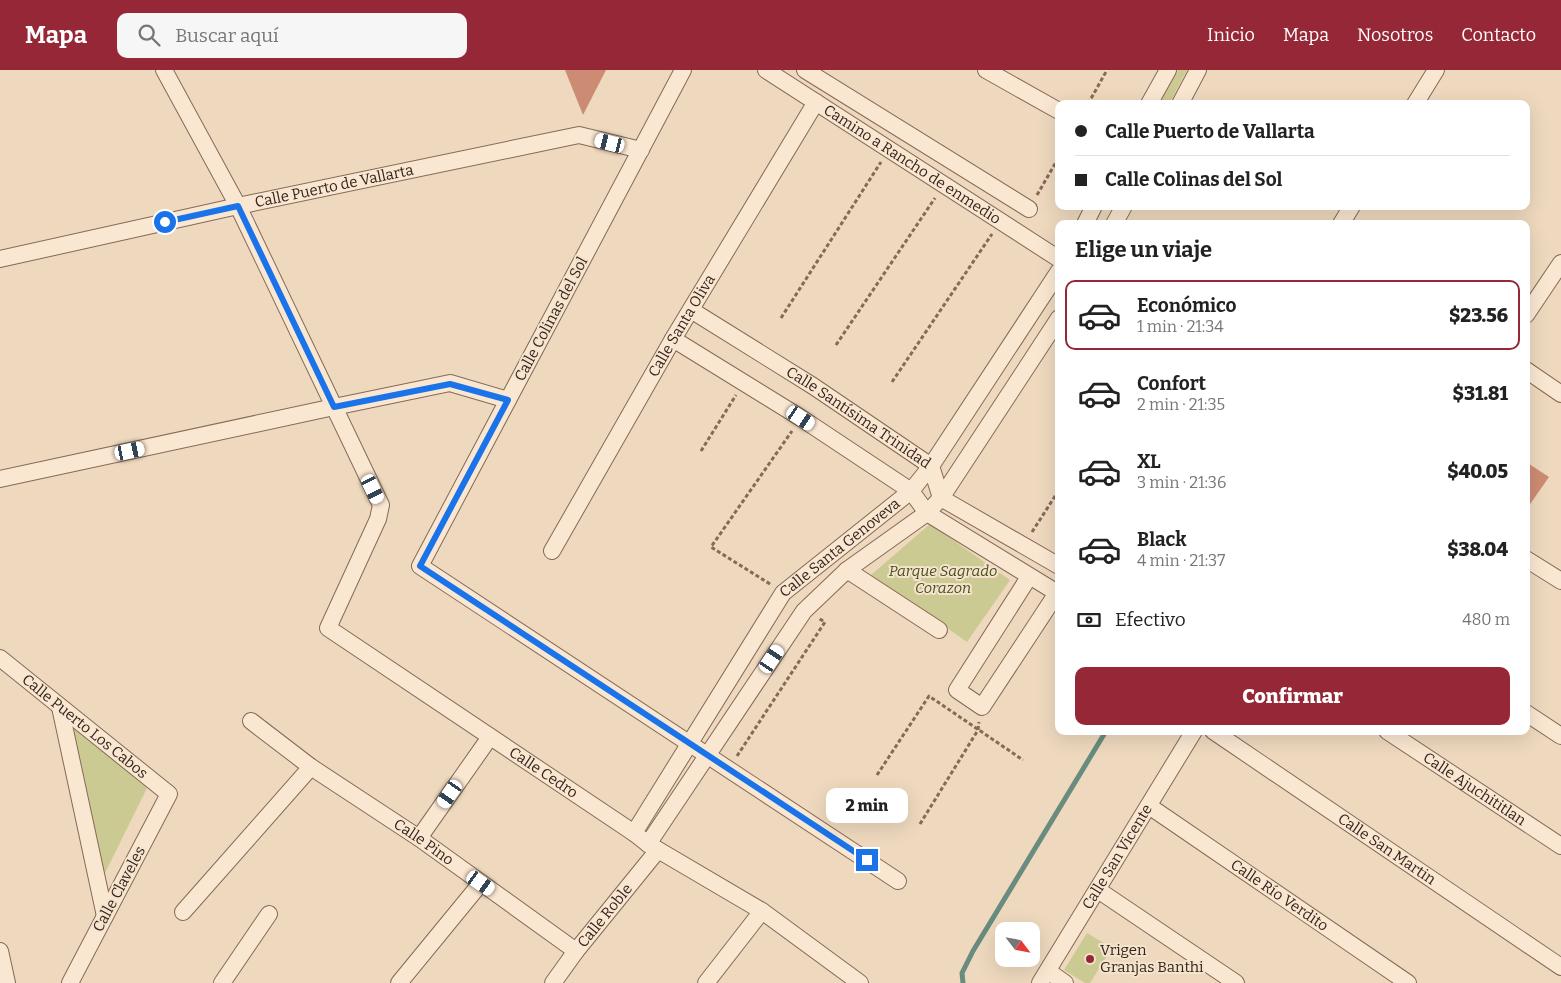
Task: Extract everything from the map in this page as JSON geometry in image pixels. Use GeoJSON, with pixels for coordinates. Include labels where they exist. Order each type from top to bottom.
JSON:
{"type":"FeatureCollection","features":[{"type":"Feature","properties":{"kind":"street"},"geometry":{"type":"LineString","coordinates":[[164,70],[238,206],[334,407]]}},
{"type":"Feature","properties":{"kind":"street","name":"Calle Colinas del Sol"},"geometry":{"type":"LineString","coordinates":[[683,70],[420,566],[898,881]]}},
{"type":"Feature","properties":{"kind":"street","name":"Camino a Rancho de enmedio"},"geometry":{"type":"LineString","coordinates":[[766,70],[1055,255]]}},
{"type":"Feature","properties":{"kind":"street"},"geometry":{"type":"LineString","coordinates":[[805,70],[1029,209]]}},
{"type":"Feature","properties":{"kind":"street"},"geometry":{"type":"LineString","coordinates":[[986,70],[1055,109]]}},
{"type":"Feature","properties":{"kind":"street"},"geometry":{"type":"LineString","coordinates":[[1151,100],[1168,70]]}},
{"type":"Feature","properties":{"kind":"street"},"geometry":{"type":"LineString","coordinates":[[1182,100],[1198,70]]}},
{"type":"Feature","properties":{"kind":"street"},"geometry":{"type":"LineString","coordinates":[[1417,100],[1436,70]]}},
{"type":"Feature","properties":{"kind":"street","name":"Calle Santa Oliva"},"geometry":{"type":"LineString","coordinates":[[552,551],[673,339],[816,102]]}},
{"type":"Feature","properties":{"kind":"street","name":"Calle Puerto de Vallarta"},"geometry":{"type":"LineString","coordinates":[[0,259],[238,206],[579,135],[641,150]]}},
{"type":"Feature","properties":{"kind":"street"},"geometry":{"type":"LineString","coordinates":[[1530,309],[1561,262]]}},
{"type":"Feature","properties":{"kind":"street","name":"Calle Santa Genoveva"},"geometry":{"type":"LineString","coordinates":[[634,834],[783,593],[911,491],[931,466],[1055,277]]}},
{"type":"Feature","properties":{"kind":"street","name":"Calle Santísima Trinidad"},"geometry":{"type":"LineString","coordinates":[[691,310],[813,386],[931,466],[941,498]]}},
{"type":"Feature","properties":{"kind":"street","name":"Calle Santa Genoveva"},"geometry":{"type":"LineString","coordinates":[[653,847],[707,755],[804,611],[847,570],[926,513],[941,498],[1055,324]]}},
{"type":"Feature","properties":{"kind":"street","name":"Calle Santísima Trinidad"},"geometry":{"type":"LineString","coordinates":[[673,339],[801,418],[911,491],[926,513],[1055,592]]}},
{"type":"Feature","properties":{"kind":"street"},"geometry":{"type":"LineString","coordinates":[[1530,373],[1561,394]]}},
{"type":"Feature","properties":{"kind":"street"},"geometry":{"type":"LineString","coordinates":[[0,479],[450,384],[508,400]]}},
{"type":"Feature","properties":{"kind":"street","name":"Calle Cedro"},"geometry":{"type":"LineString","coordinates":[[334,407],[381,505],[378,519],[328,628],[653,847],[762,911],[842,978],[860,983]]}},
{"type":"Feature","properties":{"kind":"street"},"geometry":{"type":"LineString","coordinates":[[941,498],[1055,564]]}},
{"type":"Feature","properties":{"kind":"street"},"geometry":{"type":"LineString","coordinates":[[1530,562],[1561,581]]}},
{"type":"Feature","properties":{"kind":"street"},"geometry":{"type":"LineString","coordinates":[[847,570],[939,630]]}},
{"type":"Feature","properties":{"kind":"street"},"geometry":{"type":"LineString","coordinates":[[1029,577],[957,690],[982,707],[1055,598]]}},
{"type":"Feature","properties":{"kind":"street","name":"Calle Puerto Los Cabos"},"geometry":{"type":"LineString","coordinates":[[0,658],[169,794]]}},
{"type":"Feature","properties":{"kind":"street"},"geometry":{"type":"LineString","coordinates":[[60,707],[105,916]]}},
{"type":"Feature","properties":{"kind":"street"},"geometry":{"type":"LineString","coordinates":[[1530,716],[1561,736]]}},
{"type":"Feature","properties":{"kind":"street","name":"Calle Pino"},"geometry":{"type":"LineString","coordinates":[[251,721],[311,767],[419,838],[576,951]]}},
{"type":"Feature","properties":{"kind":"street","name":"Calle San Vicente"},"geometry":{"type":"LineString","coordinates":[[1044,977],[1192,735]]}},
{"type":"Feature","properties":{"kind":"street","name":"Calle San Martin"},"geometry":{"type":"LineString","coordinates":[[1219,735],[1561,967]]}},
{"type":"Feature","properties":{"kind":"street","name":"Calle Ajuchititlan"},"geometry":{"type":"LineString","coordinates":[[1393,735],[1561,846]]}},
{"type":"Feature","properties":{"kind":"street"},"geometry":{"type":"LineString","coordinates":[[419,838],[490,737]]}},
{"type":"Feature","properties":{"kind":"street"},"geometry":{"type":"LineString","coordinates":[[183,912],[311,767]]}},
{"type":"Feature","properties":{"kind":"street","name":"Calle Claveles"},"geometry":{"type":"LineString","coordinates":[[70,983],[169,794]]}},
{"type":"Feature","properties":{"kind":"street","name":"Calle Río Verdito"},"geometry":{"type":"LineString","coordinates":[[1149,806],[1408,983]]}},
{"type":"Feature","properties":{"kind":"street","name":"Calle Roble"},"geometry":{"type":"LineString","coordinates":[[553,983],[653,847]]}},
{"type":"Feature","properties":{"kind":"street"},"geometry":{"type":"LineString","coordinates":[[399,983],[481,883]]}},
{"type":"Feature","properties":{"kind":"street"},"geometry":{"type":"LineString","coordinates":[[1098,890],[1236,983]]}},
{"type":"Feature","properties":{"kind":"street"},"geometry":{"type":"LineString","coordinates":[[706,983],[762,911]]}},
{"type":"Feature","properties":{"kind":"street"},"geometry":{"type":"LineString","coordinates":[[222,983],[269,914]]}},
{"type":"Feature","properties":{"kind":"street"},"geometry":{"type":"LineString","coordinates":[[0,952],[6,983]]}},
{"type":"Feature","properties":{"kind":"street"},"geometry":{"type":"LineString","coordinates":[[1044,977],[1065,983]]}},
{"type":"Feature","properties":{"kind":"path"},"geometry":{"type":"LineString","coordinates":[[1090,100],[1107,70]]}},
{"type":"Feature","properties":{"kind":"path"},"geometry":{"type":"LineString","coordinates":[[781,318],[889,149]]}},
{"type":"Feature","properties":{"kind":"path"},"geometry":{"type":"LineString","coordinates":[[1029,209],[1055,164]]}},
{"type":"Feature","properties":{"kind":"path"},"geometry":{"type":"LineString","coordinates":[[836,345],[944,184]]}},
{"type":"Feature","properties":{"kind":"path"},"geometry":{"type":"LineString","coordinates":[[892,382],[1000,221]]}},
{"type":"Feature","properties":{"kind":"path"},"geometry":{"type":"LineString","coordinates":[[701,451],[744,382]]}},
{"type":"Feature","properties":{"kind":"path"},"geometry":{"type":"LineString","coordinates":[[783,593],[711,547],[801,418]]}},
{"type":"Feature","properties":{"kind":"path"},"geometry":{"type":"LineString","coordinates":[[1024,545],[1055,496]]}},
{"type":"Feature","properties":{"kind":"path"},"geometry":{"type":"LineString","coordinates":[[728,769],[825,622]]}},
{"type":"Feature","properties":{"kind":"path"},"geometry":{"type":"LineString","coordinates":[[877,775],[929,696],[1024,760]]}},
{"type":"Feature","properties":{"kind":"path"},"geometry":{"type":"LineString","coordinates":[[920,824],[978,730],[982,707]]}},
{"type":"Feature","properties":{"kind":"green space"},"geometry":{"type":"Polygon","coordinates":[[[1178,70],[1187,70],[1171,100],[1161,100],[1178,70]]]}},
{"type":"Feature","properties":{"kind":"green space","name":"Parque Sagrado Corazon"},"geometry":{"type":"Polygon","coordinates":[[[930,524],[1010,580],[967,642],[871,575],[930,524]]]}},
{"type":"Feature","properties":{"kind":"green space"},"geometry":{"type":"Polygon","coordinates":[[[68,721],[147,788],[103,877],[68,721]]]}},
{"type":"Feature","properties":{"kind":"green space"},"geometry":{"type":"Polygon","coordinates":[[[1087,933],[1112,948],[1090,983],[1085,983],[1064,970],[1087,933]]]}},
{"type":"Feature","properties":{"kind":"building"},"geometry":{"type":"Polygon","coordinates":[[[565,70],[606,70],[583,115],[565,70]]]}},
{"type":"Feature","properties":{"kind":"building"},"geometry":{"type":"Polygon","coordinates":[[[1530,465],[1549,477],[1530,504],[1530,465]]]}},
{"type":"Feature","properties":{"kind":"waterway"},"geometry":{"type":"LineString","coordinates":[[963,983],[962,973],[973,951],[1104,735]]}},
{"type":"Feature","properties":{"kind":"place","name":"Vrigen Granjas Banthi"},"geometry":{"type":"Point","coordinates":[1090,959]}},
{"type":"Feature","properties":{"kind":"route"},"geometry":{"type":"LineString","coordinates":[[165,222],[238,206],[334,407],[450,384],[508,400],[420,566],[867,860]]}}]}
